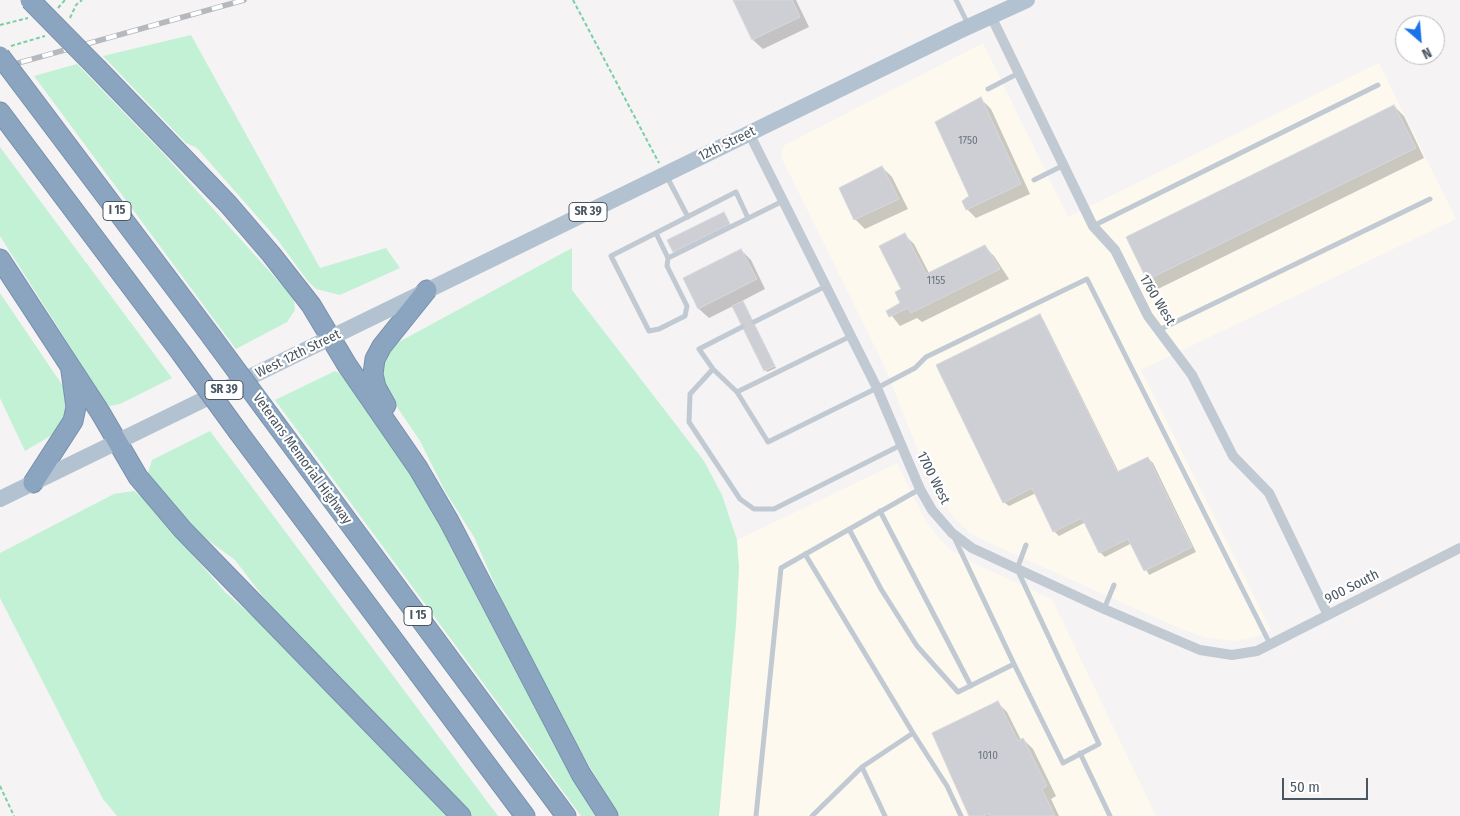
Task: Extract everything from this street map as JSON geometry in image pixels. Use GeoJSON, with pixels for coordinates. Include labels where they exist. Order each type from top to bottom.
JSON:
{"type":"FeatureCollection","features":[{"type":"Feature","properties":{"kind":"highway"},"geometry":{"type":"LineString","coordinates":[[30,0],[228,204],[272,254],[311,305],[332,337],[347,365],[418,468],[449,521],[582,774],[608,816]]}},
{"type":"Feature","properties":{"kind":"highway","name":"Veterans Memorial Highway"},"geometry":{"type":"LineString","coordinates":[[0,56],[211,336],[566,816]]}},
{"type":"Feature","properties":{"kind":"highway","name":"I 15"},"geometry":{"type":"LineString","coordinates":[[0,112],[525,816]]}},
{"type":"Feature","properties":{"kind":"highway"},"geometry":{"type":"LineString","coordinates":[[0,259],[100,412],[138,477],[183,530],[461,816]]}},
{"type":"Feature","properties":{"kind":"highway"},"geometry":{"type":"LineString","coordinates":[[418,468],[405,433],[376,386],[373,374],[375,359],[382,346],[427,290]]}},
{"type":"Feature","properties":{"kind":"highway"},"geometry":{"type":"LineString","coordinates":[[33,482],[72,421],[76,407],[71,368]]}},
{"type":"Feature","properties":{"kind":"main road","name":"12th Street"},"geometry":{"type":"LineString","coordinates":[[427,290],[969,26],[1027,0]]}},
{"type":"Feature","properties":{"kind":"main road","name":"West 12th Street"},"geometry":{"type":"LineString","coordinates":[[33,482],[427,290]]}},
{"type":"Feature","properties":{"kind":"main road","name":"SR 39"},"geometry":{"type":"LineString","coordinates":[[0,499],[33,482]]}},
{"type":"Feature","properties":{"kind":"street","name":"1760 West"},"geometry":{"type":"LineString","coordinates":[[991,16],[1093,226],[1114,250],[1148,316],[1192,375],[1233,456],[1268,493],[1328,615]]}},
{"type":"Feature","properties":{"kind":"street","name":"1700 West"},"geometry":{"type":"LineString","coordinates":[[749,133],[877,388],[920,489],[932,510],[952,532],[972,548],[1104,609],[1200,650],[1232,655],[1257,651]]}},
{"type":"Feature","properties":{"kind":"street","name":"900 South"},"geometry":{"type":"LineString","coordinates":[[1257,651],[1460,548]]}},
{"type":"Feature","properties":{"kind":"lane"},"geometry":{"type":"LineString","coordinates":[[956,0],[969,26]]}},
{"type":"Feature","properties":{"kind":"lane"},"geometry":{"type":"LineString","coordinates":[[988,89],[1019,73]]}},
{"type":"Feature","properties":{"kind":"lane"},"geometry":{"type":"LineString","coordinates":[[1093,226],[1378,86]]}},
{"type":"Feature","properties":{"kind":"lane"},"geometry":{"type":"LineString","coordinates":[[1034,180],[1064,165]]}},
{"type":"Feature","properties":{"kind":"lane"},"geometry":{"type":"LineString","coordinates":[[665,174],[688,217]]}},
{"type":"Feature","properties":{"kind":"lane"},"geometry":{"type":"LineString","coordinates":[[656,233],[668,258],[667,266],[687,306],[685,316],[659,330],[650,331],[611,256],[736,192],[748,218]]}},
{"type":"Feature","properties":{"kind":"lane"},"geometry":{"type":"LineString","coordinates":[[1158,330],[1430,198]]}},
{"type":"Feature","properties":{"kind":"lane"},"geometry":{"type":"LineString","coordinates":[[668,258],[783,200]]}},
{"type":"Feature","properties":{"kind":"lane"},"geometry":{"type":"LineString","coordinates":[[742,327],[699,349],[713,369],[737,392],[768,442],[915,368],[926,357],[1087,279],[1270,644]]}},
{"type":"Feature","properties":{"kind":"lane"},"geometry":{"type":"LineString","coordinates":[[754,322],[826,286]]}},
{"type":"Feature","properties":{"kind":"lane"},"geometry":{"type":"LineString","coordinates":[[737,392],[851,336]]}},
{"type":"Feature","properties":{"kind":"lane"},"geometry":{"type":"LineString","coordinates":[[713,369],[690,394],[689,422],[740,499],[754,509],[774,509],[902,445]]}},
{"type":"Feature","properties":{"kind":"lane"},"geometry":{"type":"LineString","coordinates":[[756,816],[781,568],[920,489]]}},
{"type":"Feature","properties":{"kind":"lane"},"geometry":{"type":"LineString","coordinates":[[880,511],[971,686]]}},
{"type":"Feature","properties":{"kind":"lane"},"geometry":{"type":"LineString","coordinates":[[850,529],[880,589],[917,646],[958,692],[1014,664]]}},
{"type":"Feature","properties":{"kind":"lane"},"geometry":{"type":"LineString","coordinates":[[952,532],[1062,763],[1099,744],[1017,569],[1026,545]]}},
{"type":"Feature","properties":{"kind":"lane"},"geometry":{"type":"LineString","coordinates":[[805,554],[947,786],[961,816]]}},
{"type":"Feature","properties":{"kind":"lane"},"geometry":{"type":"LineString","coordinates":[[1104,609],[1114,585]]}},
{"type":"Feature","properties":{"kind":"lane"},"geometry":{"type":"LineString","coordinates":[[812,816],[862,767],[913,733]]}},
{"type":"Feature","properties":{"kind":"lane"},"geometry":{"type":"LineString","coordinates":[[1080,753],[1110,816]]}},
{"type":"Feature","properties":{"kind":"lane"},"geometry":{"type":"LineString","coordinates":[[862,767],[885,816]]}},
{"type":"Feature","properties":{"kind":"path"},"geometry":{"type":"LineString","coordinates":[[572,0],[665,174]]}},
{"type":"Feature","properties":{"kind":"path"},"geometry":{"type":"LineString","coordinates":[[0,786],[14,816]]}},
{"type":"Feature","properties":{"kind":"shaded area"},"geometry":{"type":"Polygon","coordinates":[[[983,43],[1068,217],[1379,63],[1456,219],[1141,370],[1271,630],[1253,638],[1233,641],[1208,638],[1183,630],[971,534],[954,518],[921,458],[884,365],[781,157],[781,151],[785,145],[983,43]]]}},
{"type":"Feature","properties":{"kind":"shaded area"},"geometry":{"type":"Polygon","coordinates":[[[897,463],[922,514],[936,535],[951,550],[967,560],[1052,599],[1156,816],[719,816],[736,624],[739,568],[737,540],[897,463]]]}},
{"type":"Feature","properties":{"kind":"green space"},"geometry":{"type":"Polygon","coordinates":[[[191,35],[320,268],[386,248],[400,268],[340,295],[316,289],[307,280],[277,239],[197,148],[186,143],[103,56],[191,35]]]}},
{"type":"Feature","properties":{"kind":"green space"},"geometry":{"type":"Polygon","coordinates":[[[77,64],[160,150],[289,293],[294,301],[295,310],[287,322],[236,349],[34,76],[77,64]]]}},
{"type":"Feature","properties":{"kind":"green space"},"geometry":{"type":"Polygon","coordinates":[[[0,147],[172,378],[120,404],[110,406],[106,403],[0,236],[0,147]]]}},
{"type":"Feature","properties":{"kind":"green space"},"geometry":{"type":"Polygon","coordinates":[[[572,248],[572,290],[704,461],[722,495],[737,540],[739,568],[736,624],[719,816],[619,816],[568,730],[515,630],[474,537],[445,491],[420,441],[391,398],[382,377],[382,363],[387,352],[397,343],[572,248]]]}},
{"type":"Feature","properties":{"kind":"green space"},"geometry":{"type":"Polygon","coordinates":[[[0,293],[65,389],[67,412],[57,432],[25,451],[0,398],[0,293]]]}},
{"type":"Feature","properties":{"kind":"green space"},"geometry":{"type":"Polygon","coordinates":[[[335,371],[343,375],[437,514],[600,816],[581,816],[275,400],[335,371]]]}},
{"type":"Feature","properties":{"kind":"green space"},"geometry":{"type":"Polygon","coordinates":[[[210,431],[498,816],[471,816],[271,607],[235,560],[201,535],[152,480],[148,473],[152,460],[210,431]]]}},
{"type":"Feature","properties":{"kind":"green space"},"geometry":{"type":"Polygon","coordinates":[[[134,491],[144,499],[225,592],[257,620],[447,816],[117,816],[103,799],[0,598],[0,553],[114,494],[134,491]]]}},
{"type":"Feature","properties":{"kind":"building"},"geometry":{"type":"Polygon","coordinates":[[[733,0],[792,0],[800,17],[752,40],[733,0]]]}},
{"type":"Feature","properties":{"kind":"building"},"geometry":{"type":"Polygon","coordinates":[[[981,97],[1021,184],[966,210],[962,201],[969,196],[935,122],[981,97]]]}},
{"type":"Feature","properties":{"kind":"building"},"geometry":{"type":"Polygon","coordinates":[[[1394,105],[1416,148],[1147,280],[1126,237],[1394,105]]]}},
{"type":"Feature","properties":{"kind":"building"},"geometry":{"type":"Polygon","coordinates":[[[882,166],[899,199],[854,220],[839,188],[882,166]]]}},
{"type":"Feature","properties":{"kind":"building"},"geometry":{"type":"Polygon","coordinates":[[[724,212],[730,224],[673,252],[667,240],[724,212]]]}},
{"type":"Feature","properties":{"kind":"building"},"geometry":{"type":"Polygon","coordinates":[[[905,233],[926,274],[985,245],[1000,269],[911,313],[908,308],[889,317],[886,311],[900,303],[895,292],[901,289],[879,246],[905,233]]]}},
{"type":"Feature","properties":{"kind":"building"},"geometry":{"type":"Polygon","coordinates":[[[741,249],[757,279],[698,309],[683,278],[741,249]]]}},
{"type":"Feature","properties":{"kind":"building"},"geometry":{"type":"Polygon","coordinates":[[[743,301],[775,366],[764,371],[732,306],[743,301]]]}},
{"type":"Feature","properties":{"kind":"building"},"geometry":{"type":"Polygon","coordinates":[[[1040,314],[1117,472],[1148,457],[1192,547],[1144,571],[1128,539],[1099,553],[1082,518],[1053,532],[1032,488],[1003,503],[936,365],[1040,314]]]}},
{"type":"Feature","properties":{"kind":"building"},"geometry":{"type":"Polygon","coordinates":[[[998,701],[1018,741],[1023,738],[1047,786],[1042,789],[1055,816],[990,816],[989,813],[983,816],[969,816],[932,733],[998,701]]]}},
{"type":"Feature","properties":{"kind":"railway"},"geometry":{"type":"LineString","coordinates":[[0,68],[244,0]]}}]}
